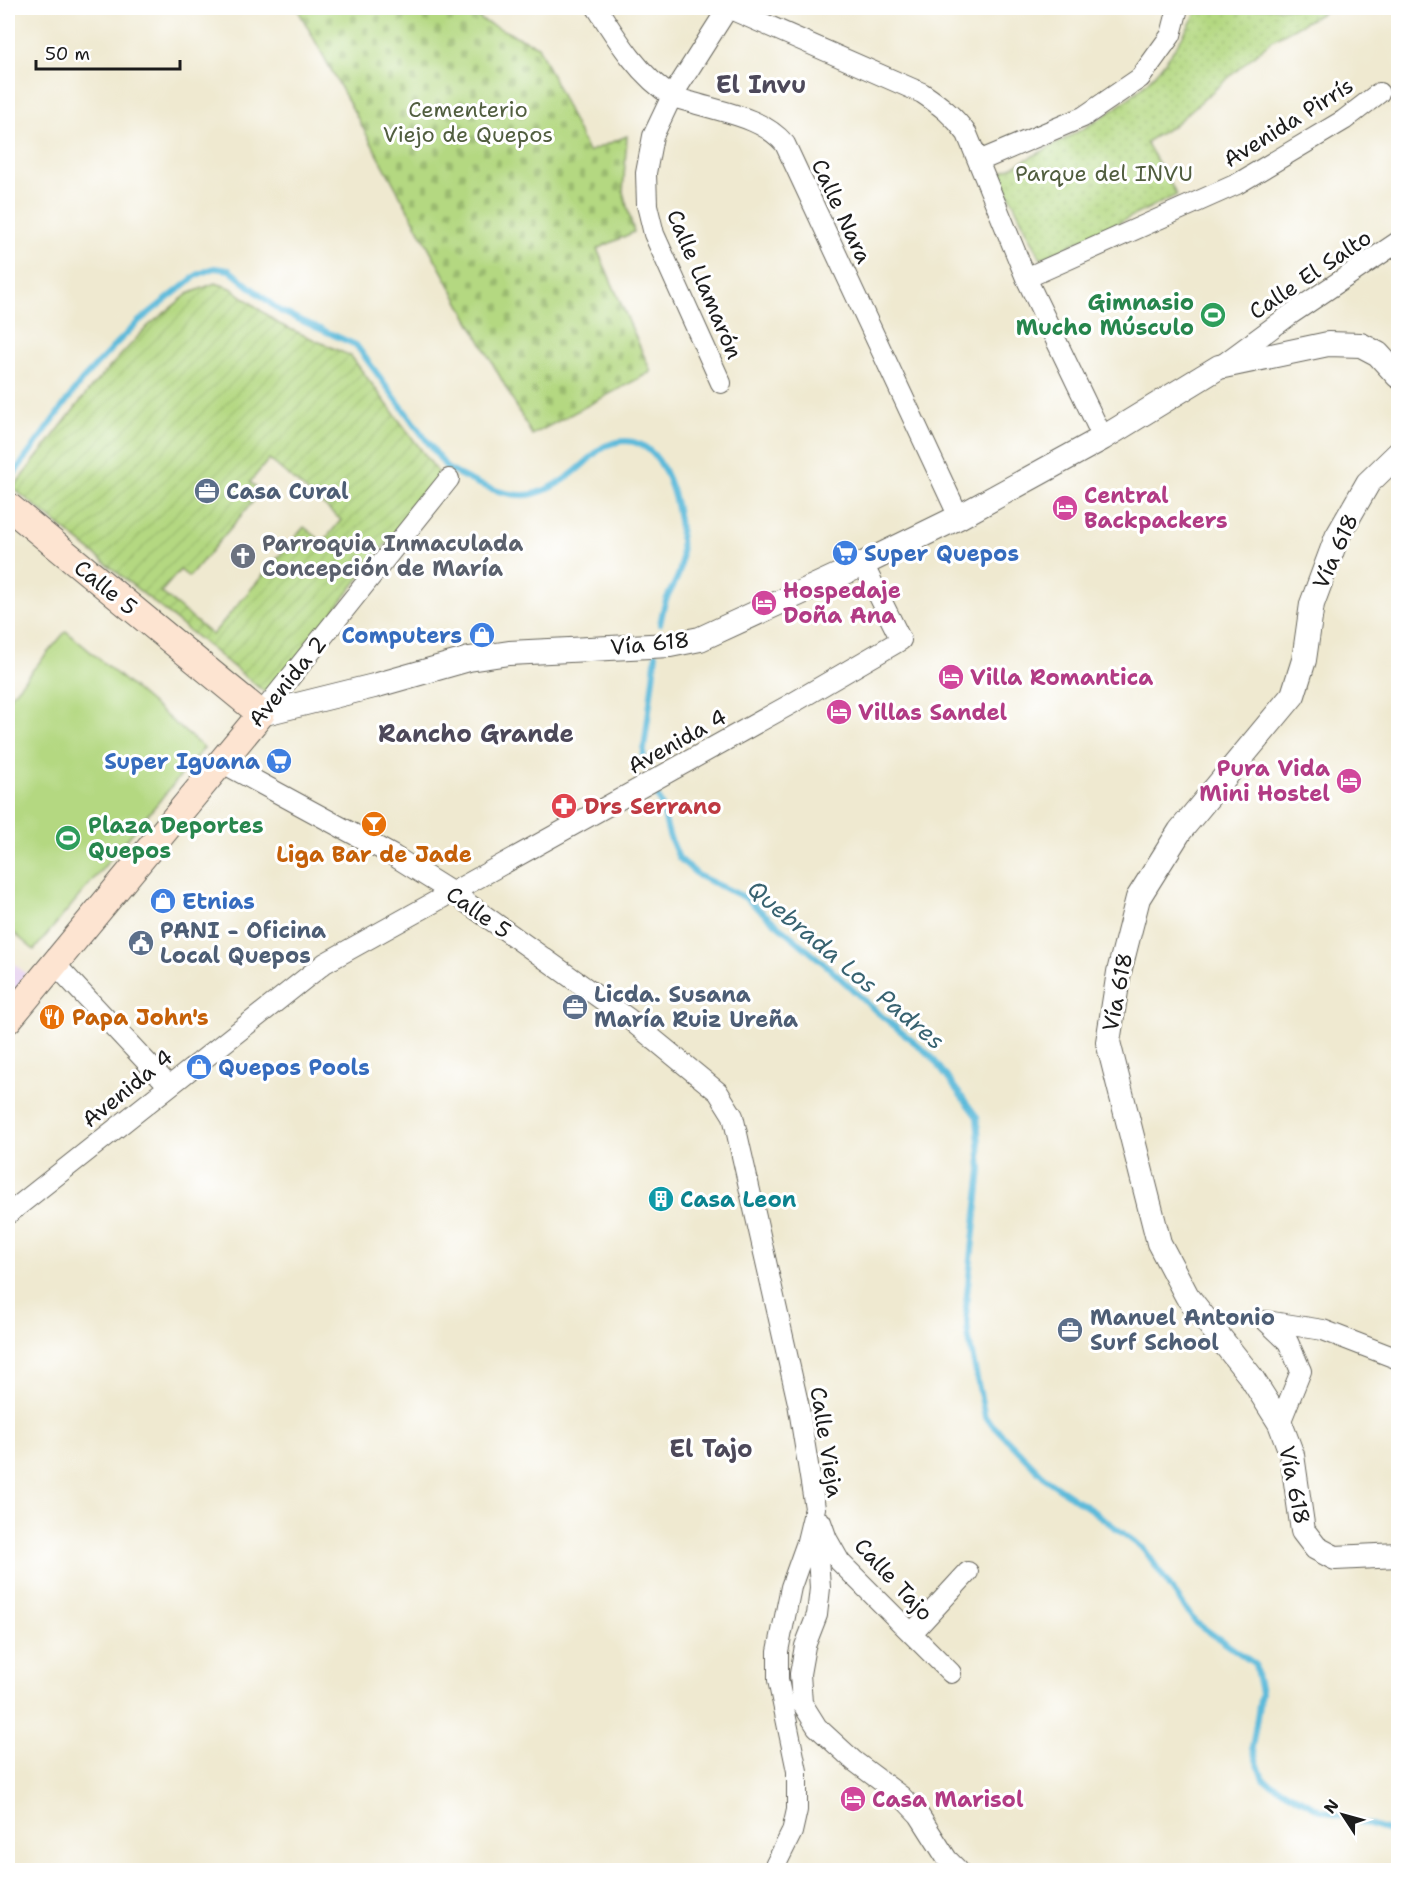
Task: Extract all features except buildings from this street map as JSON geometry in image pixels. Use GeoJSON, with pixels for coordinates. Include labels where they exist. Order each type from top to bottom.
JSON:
{"type":"FeatureCollection","features":[{"type":"Feature","properties":{"kind":"main road","name":"Calle 5"},"geometry":{"type":"LineString","coordinates":[[8,506],[261,714]]}},
{"type":"Feature","properties":{"kind":"main road","name":"Avenida 2"},"geometry":{"type":"LineString","coordinates":[[8,1020],[261,714]]}},
{"type":"Feature","properties":{"kind":"street","name":"Calle Nara"},"geometry":{"type":"LineString","coordinates":[[597,8],[623,48],[648,76],[672,96],[761,124],[775,133],[785,144],[958,517]]}},
{"type":"Feature","properties":{"kind":"street","name":"Calle Llamarón"},"geometry":{"type":"LineString","coordinates":[[721,383],[654,234],[647,205],[646,173],[653,136],[672,96],[728,8]]}},
{"type":"Feature","properties":{"kind":"street"},"geometry":{"type":"LineString","coordinates":[[728,8],[922,93],[943,106],[955,118],[967,134],[1026,278],[1103,438]]}},
{"type":"Feature","properties":{"kind":"street"},"geometry":{"type":"LineString","coordinates":[[979,161],[1083,117],[1140,78],[1171,35],[1178,8]]}},
{"type":"Feature","properties":{"kind":"street","name":"Avenida Pirrís"},"geometry":{"type":"LineString","coordinates":[[1026,278],[1237,184],[1344,120],[1378,93]]}},
{"type":"Feature","properties":{"kind":"street","name":"Calle El Salto"},"geometry":{"type":"LineString","coordinates":[[1220,367],[1291,314],[1398,242]]}},
{"type":"Feature","properties":{"kind":"street","name":"Vía 618"},"geometry":{"type":"LineString","coordinates":[[261,714],[374,686],[469,659],[509,653],[670,645],[700,639],[958,517],[1103,438],[1220,367],[1328,344],[1361,345],[1378,354],[1398,376]]}},
{"type":"Feature","properties":{"kind":"street","name":"Vía 618"},"geometry":{"type":"LineString","coordinates":[[1398,454],[1368,483],[1337,537],[1312,604],[1304,660],[1293,695],[1180,831],[1138,898],[1119,972],[1108,1042],[1159,1243],[1187,1296],[1251,1377],[1280,1423],[1292,1455],[1303,1531],[1316,1548],[1335,1558],[1398,1555]]}},
{"type":"Feature","properties":{"kind":"street","name":"Avenida 2"},"geometry":{"type":"LineString","coordinates":[[261,714],[449,479]]}},
{"type":"Feature","properties":{"kind":"street","name":"Avenida 4"},"geometry":{"type":"LineString","coordinates":[[8,1214],[325,963],[791,704],[901,640],[862,564]]}},
{"type":"Feature","properties":{"kind":"street","name":"Calle 5"},"geometry":{"type":"LineString","coordinates":[[221,762],[394,856],[453,893],[628,1019],[718,1092]]}},
{"type":"Feature","properties":{"kind":"street"},"geometry":{"type":"LineString","coordinates":[[55,964],[169,1086]]}},
{"type":"Feature","properties":{"kind":"street","name":"Calle Vieja"},"geometry":{"type":"LineString","coordinates":[[718,1092],[733,1116],[760,1231],[798,1403],[815,1508],[806,1545],[791,1587],[778,1651],[778,1680],[797,1771],[797,1810],[792,1832],[773,1870]]}},
{"type":"Feature","properties":{"kind":"street"},"geometry":{"type":"LineString","coordinates":[[1280,1423],[1301,1371],[1288,1342],[1266,1322],[1323,1330],[1398,1359]]}},
{"type":"Feature","properties":{"kind":"street"},"geometry":{"type":"LineString","coordinates":[[815,1508],[820,1588],[817,1615],[805,1646],[800,1674],[802,1703],[817,1727],[854,1761],[907,1802],[919,1815],[947,1859],[958,1870]]}},
{"type":"Feature","properties":{"kind":"street","name":"Calle Tajo"},"geometry":{"type":"LineString","coordinates":[[815,1508],[827,1539],[840,1562],[951,1673]]}},
{"type":"Feature","properties":{"kind":"street"},"geometry":{"type":"LineString","coordinates":[[912,1633],[968,1572]]}},
{"type":"Feature","properties":{"kind":"shaded area"},"geometry":{"type":"Polygon","coordinates":[[[8,958],[27,975],[8,998],[8,958]]]}},
{"type":"Feature","properties":{"kind":"green space","name":"Cementerio Viejo de Quepos"},"geometry":{"type":"Polygon","coordinates":[[[297,8],[474,8],[481,20],[538,46],[588,152],[627,136],[623,192],[634,232],[597,249],[651,372],[532,435],[297,8]]]}},
{"type":"Feature","properties":{"kind":"green space","name":"Parque del INVU"},"geometry":{"type":"Polygon","coordinates":[[[1199,8],[1331,8],[1272,40],[1174,125],[1146,142],[1177,195],[1041,259],[999,174],[1080,131],[1119,106],[1153,76],[1184,34],[1199,8]]]}},
{"type":"Feature","properties":{"kind":"green space"},"geometry":{"type":"Polygon","coordinates":[[[215,283],[231,288],[279,324],[351,356],[440,475],[268,695],[13,488],[93,385],[148,326],[188,294],[215,283]],[[269,459],[250,482],[261,492],[189,577],[180,570],[161,592],[212,635],[304,527],[323,542],[341,520],[269,459]]]}},
{"type":"Feature","properties":{"kind":"green space","name":"Plaza Deportes Quepos"},"geometry":{"type":"Polygon","coordinates":[[[66,631],[204,748],[34,950],[8,928],[8,699],[66,631]]]}},
{"type":"Feature","properties":{"kind":"waterway","name":"Quebrada Los Padres"},"geometry":{"type":"LineString","coordinates":[[8,482],[82,380],[139,321],[197,275],[214,268],[229,270],[280,311],[356,345],[447,468],[477,483],[500,492],[533,494],[562,481],[605,446],[626,441],[642,445],[655,456],[665,472],[672,490],[680,530],[680,569],[666,601],[660,624]]}},
{"type":"Feature","properties":{"kind":"waterway","name":"Quebrada Los Padres"},"geometry":{"type":"LineString","coordinates":[[643,758],[656,654]]}},
{"type":"Feature","properties":{"kind":"waterway","name":"Quebrada Los Padres"},"geometry":{"type":"LineString","coordinates":[[653,786],[679,858],[699,876],[744,897],[931,1056],[977,1117],[981,1170],[966,1303],[968,1335],[985,1417],[1047,1480],[1144,1549],[1195,1622],[1255,1664],[1261,1693],[1252,1748],[1263,1779],[1320,1810],[1398,1834]]}},
{"type":"Feature","properties":{"kind":"place","name":"Gimnasio Mucho Músculo"},"geometry":{"type":"Point","coordinates":[1213,315]}},
{"type":"Feature","properties":{"kind":"place","name":"Casa Cural"},"geometry":{"type":"Point","coordinates":[207,491]}},
{"type":"Feature","properties":{"kind":"place","name":"Central Backpackers"},"geometry":{"type":"Point","coordinates":[1065,508]}},
{"type":"Feature","properties":{"kind":"place","name":"Super Quepos"},"geometry":{"type":"Point","coordinates":[845,553]}},
{"type":"Feature","properties":{"kind":"place","name":"Parroquia Inmaculada Concepción de María"},"geometry":{"type":"Point","coordinates":[243,556]}},
{"type":"Feature","properties":{"kind":"place","name":"Hospedaje Doña Ana"},"geometry":{"type":"Point","coordinates":[764,603]}},
{"type":"Feature","properties":{"kind":"place","name":"Computers"},"geometry":{"type":"Point","coordinates":[482,635]}},
{"type":"Feature","properties":{"kind":"place","name":"Villa Romantica"},"geometry":{"type":"Point","coordinates":[951,677]}},
{"type":"Feature","properties":{"kind":"place","name":"Villas Sandel"},"geometry":{"type":"Point","coordinates":[839,712]}},
{"type":"Feature","properties":{"kind":"place","name":"Super Iguana"},"geometry":{"type":"Point","coordinates":[279,761]}},
{"type":"Feature","properties":{"kind":"place","name":"Pura Vida Mini Hostel"},"geometry":{"type":"Point","coordinates":[1349,781]}},
{"type":"Feature","properties":{"kind":"place","name":"Drs Serrano"},"geometry":{"type":"Point","coordinates":[564,806]}},
{"type":"Feature","properties":{"kind":"place","name":"Liga Bar de Jade"},"geometry":{"type":"Point","coordinates":[374,824]}},
{"type":"Feature","properties":{"kind":"place","name":"Plaza Deportes Quepos"},"geometry":{"type":"Point","coordinates":[68,838]}},
{"type":"Feature","properties":{"kind":"place","name":"Etnias"},"geometry":{"type":"Point","coordinates":[163,901]}},
{"type":"Feature","properties":{"kind":"place","name":"PANI - Oficina Local Quepos"},"geometry":{"type":"Point","coordinates":[141,943]}},
{"type":"Feature","properties":{"kind":"place","name":"Licda. Susana María Ruiz Ureña"},"geometry":{"type":"Point","coordinates":[575,1007]}},
{"type":"Feature","properties":{"kind":"place","name":"Papa John's"},"geometry":{"type":"Point","coordinates":[52,1017]}},
{"type":"Feature","properties":{"kind":"place","name":"Quepos Pools"},"geometry":{"type":"Point","coordinates":[199,1067]}},
{"type":"Feature","properties":{"kind":"place","name":"Casa Leon"},"geometry":{"type":"Point","coordinates":[661,1199]}},
{"type":"Feature","properties":{"kind":"place","name":"Manuel Antonio Surf School"},"geometry":{"type":"Point","coordinates":[1070,1330]}},
{"type":"Feature","properties":{"kind":"place","name":"Casa Marisol"},"geometry":{"type":"Point","coordinates":[853,1799]}},
{"type":"Feature","properties":{"kind":"district","name":"El Invu"},"geometry":{"type":"Point","coordinates":[761,85]}},
{"type":"Feature","properties":{"kind":"district","name":"Rancho Grande"},"geometry":{"type":"Point","coordinates":[476,734]}},
{"type":"Feature","properties":{"kind":"district","name":"El Tajo"},"geometry":{"type":"Point","coordinates":[711,1449]}}]}
